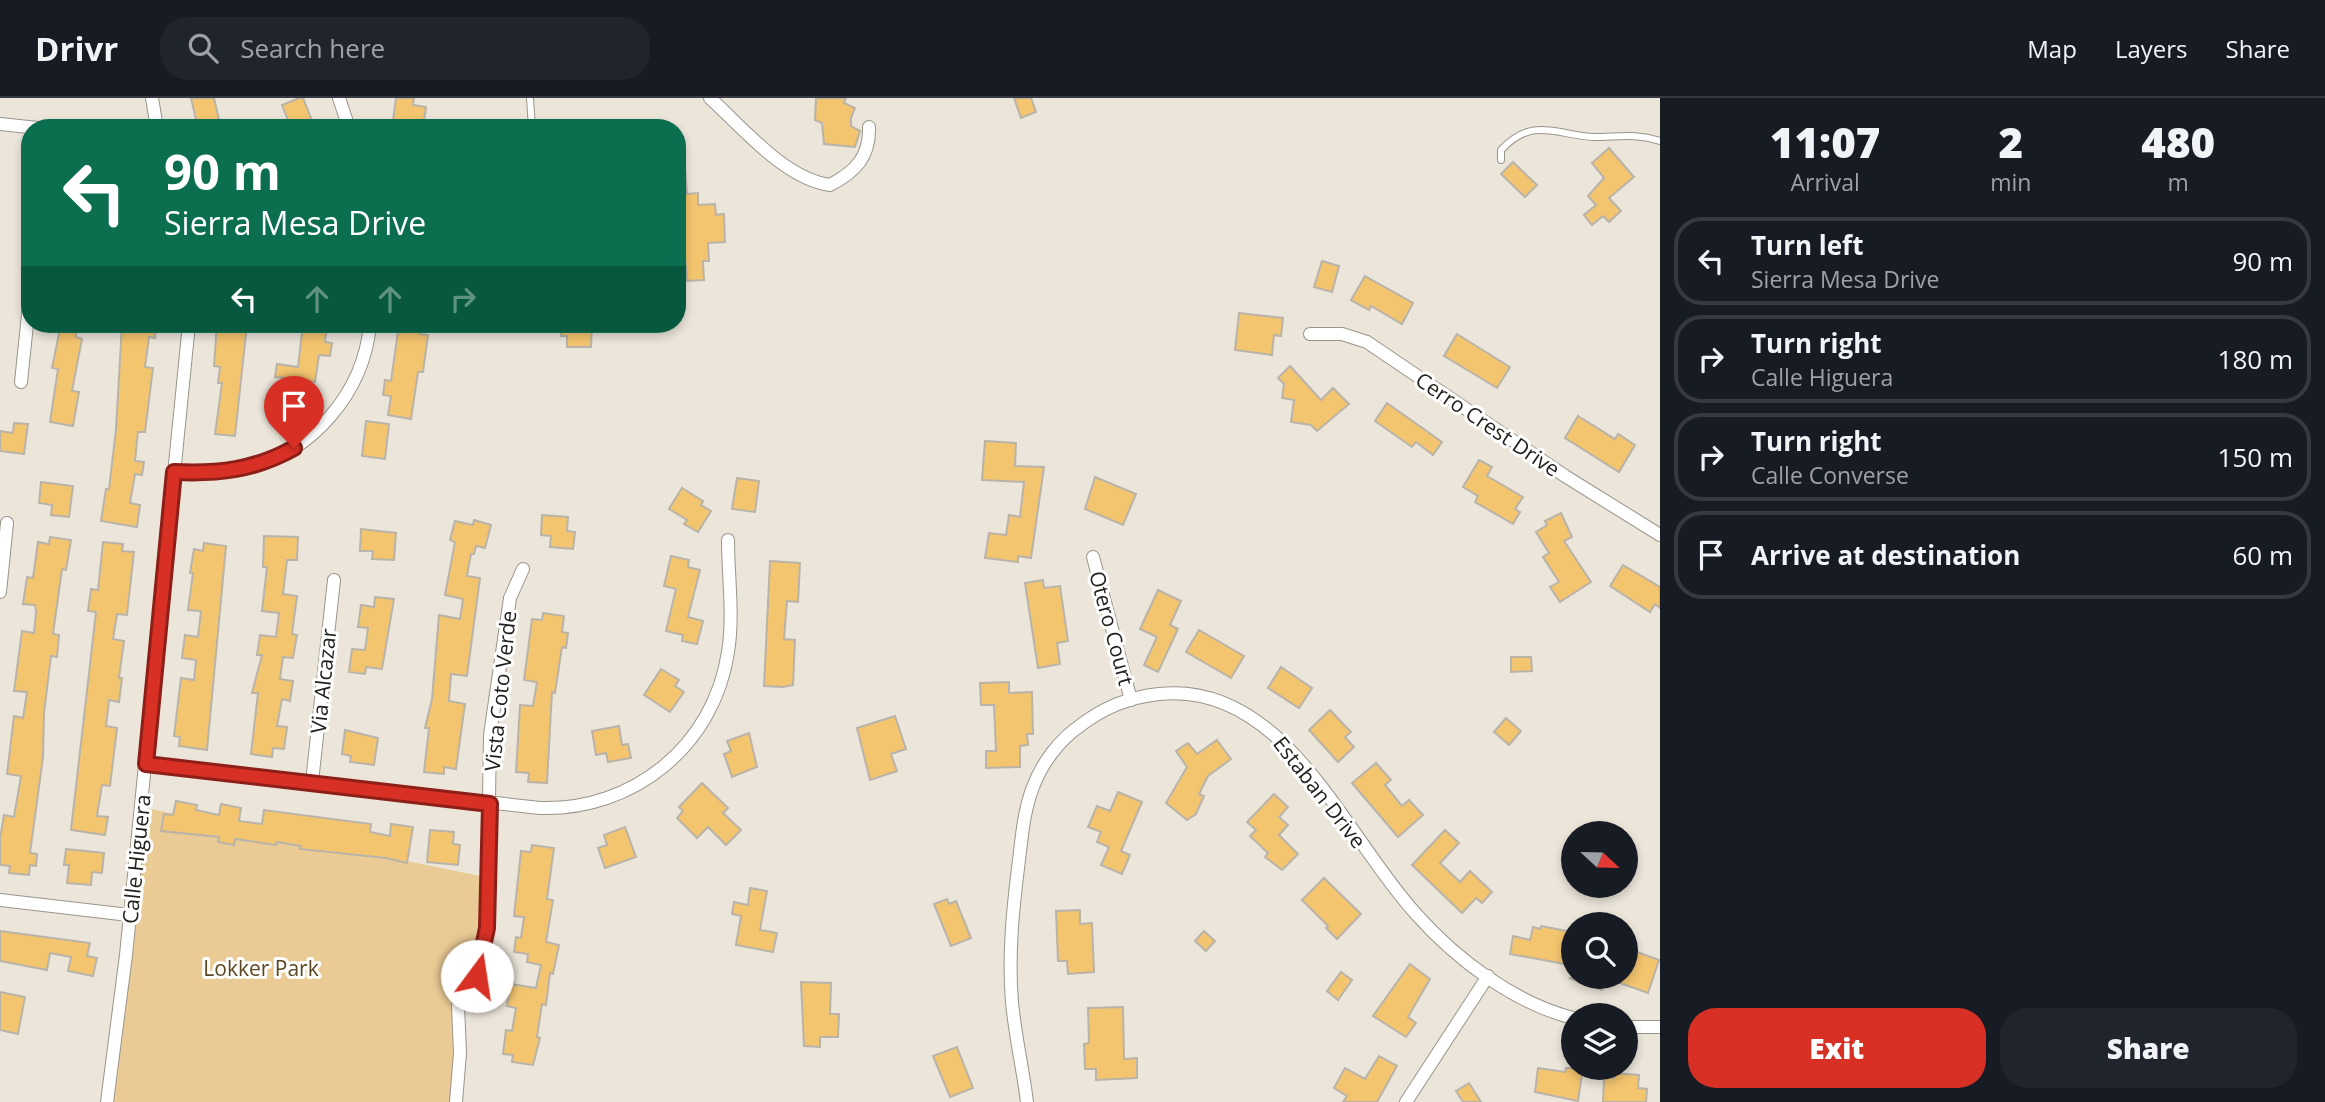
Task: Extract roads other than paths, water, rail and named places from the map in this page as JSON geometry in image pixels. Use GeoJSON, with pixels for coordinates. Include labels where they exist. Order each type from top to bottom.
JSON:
{"type":"FeatureCollection","features":[{"type":"Feature","properties":{"kind":"street"},"geometry":{"type":"LineString","coordinates":[[152,98],[156,119]]}},
{"type":"Feature","properties":{"kind":"street"},"geometry":{"type":"LineString","coordinates":[[339,98],[346,119]]}},
{"type":"Feature","properties":{"kind":"street"},"geometry":{"type":"LineString","coordinates":[[710,98],[791,171],[811,183],[830,185],[852,171],[869,149],[869,127]]}},
{"type":"Feature","properties":{"kind":"street"},"geometry":{"type":"LineString","coordinates":[[0,124],[21,126]]}},
{"type":"Feature","properties":{"kind":"street"},"geometry":{"type":"LineString","coordinates":[[22,382],[27,333]]}},
{"type":"Feature","properties":{"kind":"street","name":"Calle Higuera"},"geometry":{"type":"LineString","coordinates":[[107,1102],[146,764],[188,333]]}},
{"type":"Feature","properties":{"kind":"street"},"geometry":{"type":"LineString","coordinates":[[174,472],[211,474],[246,469],[279,457],[308,438],[333,414],[352,385],[366,352],[369,333]]}},
{"type":"Feature","properties":{"kind":"street","name":"Cerro Crest Drive"},"geometry":{"type":"LineString","coordinates":[[1310,334],[1342,334],[1367,342],[1565,476],[1660,535]]}},
{"type":"Feature","properties":{"kind":"street"},"geometry":{"type":"LineString","coordinates":[[0,592],[7,523]]}},
{"type":"Feature","properties":{"kind":"street"},"geometry":{"type":"LineString","coordinates":[[146,764],[490,804],[562,809],[596,804],[646,781],[684,746],[713,701],[728,656],[728,540]]}},
{"type":"Feature","properties":{"kind":"street","name":"Otero Court"},"geometry":{"type":"LineString","coordinates":[[1093,557],[1131,700]]}},
{"type":"Feature","properties":{"kind":"street","name":"Vista Coto Verde"},"geometry":{"type":"LineString","coordinates":[[456,1102],[460,1053],[458,1006],[477,976],[487,928],[491,735],[510,598],[523,569]]}},
{"type":"Feature","properties":{"kind":"street","name":"Via Alcazar"},"geometry":{"type":"LineString","coordinates":[[312,782],[334,580]]}},
{"type":"Feature","properties":{"kind":"street","name":"Estaban Drive"},"geometry":{"type":"LineString","coordinates":[[1027,1102],[1012,1002],[1010,945],[1028,801],[1047,760],[1067,736],[1094,716],[1131,700],[1167,693],[1210,698],[1240,711],[1273,733],[1300,761],[1415,914],[1444,942],[1488,976],[1532,1003],[1561,1014]]}},
{"type":"Feature","properties":{"kind":"street"},"geometry":{"type":"LineString","coordinates":[[0,900],[129,915]]}},
{"type":"Feature","properties":{"kind":"street"},"geometry":{"type":"LineString","coordinates":[[1406,1102],[1488,976]]}},
{"type":"Feature","properties":{"kind":"street"},"geometry":{"type":"LineString","coordinates":[[1638,1027],[1660,1027]]}},
{"type":"Feature","properties":{"kind":"lane"},"geometry":{"type":"LineString","coordinates":[[530,98],[531,119]]}},
{"type":"Feature","properties":{"kind":"lane"},"geometry":{"type":"LineString","coordinates":[[1501,160],[1501,150],[1508,141],[1520,135],[1546,130],[1594,136],[1628,134],[1660,141]]}},
{"type":"Feature","properties":{"kind":"park label","name":"Lokker Park"},"geometry":{"type":"Point","coordinates":[261,968]}}]}
